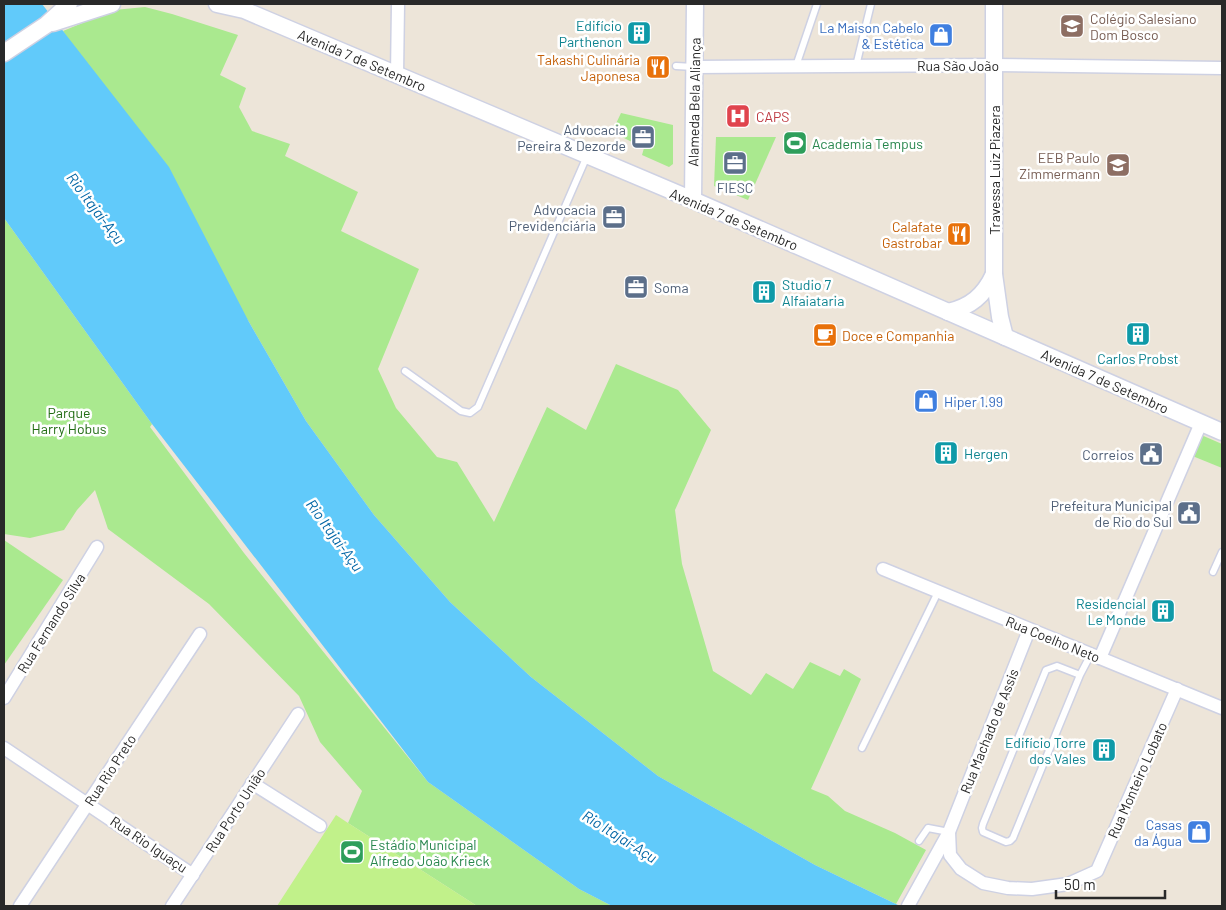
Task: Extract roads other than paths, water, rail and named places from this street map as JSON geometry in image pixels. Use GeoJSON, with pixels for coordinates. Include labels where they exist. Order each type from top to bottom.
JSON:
{"type":"FeatureCollection","features":[{"type":"Feature","properties":{"kind":"street"},"geometry":{"type":"LineString","coordinates":[[4,53],[46,25],[69,4]]}},
{"type":"Feature","properties":{"kind":"street"},"geometry":{"type":"LineString","coordinates":[[46,25],[112,4]]}},
{"type":"Feature","properties":{"kind":"street","name":"Avenida 7 de Setembro"},"geometry":{"type":"LineString","coordinates":[[217,4],[241,7],[693,200],[1222,432]]}},
{"type":"Feature","properties":{"kind":"street"},"geometry":{"type":"LineString","coordinates":[[397,75],[398,4]]}},
{"type":"Feature","properties":{"kind":"street","name":"Alameda Bela Aliança"},"geometry":{"type":"LineString","coordinates":[[693,200],[695,4]]}},
{"type":"Feature","properties":{"kind":"street","name":"Travessa Luiz Piazera"},"geometry":{"type":"LineString","coordinates":[[994,4],[994,274],[1005,337]]}},
{"type":"Feature","properties":{"kind":"street","name":"Rua São João"},"geometry":{"type":"LineString","coordinates":[[695,67],[993,65],[1222,68]]}},
{"type":"Feature","properties":{"kind":"street"},"geometry":{"type":"LineString","coordinates":[[948,312],[960,309],[982,295],[994,274]]}},
{"type":"Feature","properties":{"kind":"street"},"geometry":{"type":"LineString","coordinates":[[1096,656],[1201,423]]}},
{"type":"Feature","properties":{"kind":"street","name":"Rua Fernando Silva"},"geometry":{"type":"LineString","coordinates":[[4,698],[97,547]]}},
{"type":"Feature","properties":{"kind":"street","name":"Rua Coelho Neto"},"geometry":{"type":"LineString","coordinates":[[883,569],[1222,708]]}},
{"type":"Feature","properties":{"kind":"street","name":"Rua Machado de Assis"},"geometry":{"type":"LineString","coordinates":[[908,906],[949,832],[1029,630]]}},
{"type":"Feature","properties":{"kind":"street","name":"Rua Rio Preto"},"geometry":{"type":"LineString","coordinates":[[20,906],[200,634]]}},
{"type":"Feature","properties":{"kind":"street","name":"Rua Monteiro Lobato"},"geometry":{"type":"LineString","coordinates":[[949,832],[950,855],[961,868],[983,883],[1008,888],[1032,889],[1068,884],[1097,871],[1177,689]]}},
{"type":"Feature","properties":{"kind":"street","name":"Rua Porto União"},"geometry":{"type":"LineString","coordinates":[[172,906],[298,714]]}},
{"type":"Feature","properties":{"kind":"street","name":"Rua Rio Iguaçu"},"geometry":{"type":"LineString","coordinates":[[4,748],[193,875]]}},
{"type":"Feature","properties":{"kind":"street"},"geometry":{"type":"LineString","coordinates":[[252,783],[320,826]]}},
{"type":"Feature","properties":{"kind":"lane"},"geometry":{"type":"LineString","coordinates":[[796,66],[817,4]]}},
{"type":"Feature","properties":{"kind":"lane"},"geometry":{"type":"LineString","coordinates":[[856,66],[871,4]]}},
{"type":"Feature","properties":{"kind":"lane"},"geometry":{"type":"LineString","coordinates":[[676,66],[695,67]]}},
{"type":"Feature","properties":{"kind":"lane"},"geometry":{"type":"LineString","coordinates":[[405,371],[461,411],[470,413],[478,407],[587,156]]}},
{"type":"Feature","properties":{"kind":"lane"},"geometry":{"type":"LineString","coordinates":[[1213,572],[1222,552]]}},
{"type":"Feature","properties":{"kind":"lane"},"geometry":{"type":"LineString","coordinates":[[862,748],[938,592]]}},
{"type":"Feature","properties":{"kind":"lane"},"geometry":{"type":"LineString","coordinates":[[1080,676],[1057,666],[1046,670],[983,824],[983,832],[1006,842],[1013,838],[1080,676],[1096,656]]}},
{"type":"Feature","properties":{"kind":"lane"},"geometry":{"type":"LineString","coordinates":[[919,841],[928,828],[949,832]]}},
{"type":"Feature","properties":{"kind":"water","name":"Rio Itajaí-Açu"},"geometry":{"type":"Polygon","coordinates":[[[4,4],[42,4],[169,167],[249,322],[306,421],[374,515],[450,602],[531,677],[658,776],[815,865],[900,906],[612,906],[579,889],[428,782],[152,424],[4,218],[4,4]]]}},
{"type":"Feature","properties":{"kind":"place","name":"Colégio Salesiano Dom Bosco"},"geometry":{"type":"Point","coordinates":[1072,26]}},
{"type":"Feature","properties":{"kind":"place","name":"Edifício Parthenon"},"geometry":{"type":"Point","coordinates":[639,33]}},
{"type":"Feature","properties":{"kind":"place","name":"La Maison Cabelo & Estética"},"geometry":{"type":"Point","coordinates":[941,35]}},
{"type":"Feature","properties":{"kind":"place","name":"Takashi Culinária Japonesa"},"geometry":{"type":"Point","coordinates":[658,67]}},
{"type":"Feature","properties":{"kind":"place","name":"CAPS"},"geometry":{"type":"Point","coordinates":[738,116]}},
{"type":"Feature","properties":{"kind":"place","name":"Advocacia Pereira & Dezorde"},"geometry":{"type":"Point","coordinates":[643,137]}},
{"type":"Feature","properties":{"kind":"place","name":"Academia Tempus"},"geometry":{"type":"Point","coordinates":[795,143]}},
{"type":"Feature","properties":{"kind":"place","name":"FIESC"},"geometry":{"type":"Point","coordinates":[735,163]}},
{"type":"Feature","properties":{"kind":"place","name":"EEB Paulo Zimmermann"},"geometry":{"type":"Point","coordinates":[1118,165]}},
{"type":"Feature","properties":{"kind":"place","name":"Advocacia Previdenciária"},"geometry":{"type":"Point","coordinates":[614,217]}},
{"type":"Feature","properties":{"kind":"place","name":"Calafate Gastrobar"},"geometry":{"type":"Point","coordinates":[959,234]}},
{"type":"Feature","properties":{"kind":"place","name":"Soma"},"geometry":{"type":"Point","coordinates":[636,287]}},
{"type":"Feature","properties":{"kind":"place","name":"Studio 7 Alfaiataria"},"geometry":{"type":"Point","coordinates":[764,292]}},
{"type":"Feature","properties":{"kind":"place","name":"Carlos Probst"},"geometry":{"type":"Point","coordinates":[1138,334]}},
{"type":"Feature","properties":{"kind":"place","name":"Doce e Companhia"},"geometry":{"type":"Point","coordinates":[825,335]}},
{"type":"Feature","properties":{"kind":"place","name":"Hiper 1.99"},"geometry":{"type":"Point","coordinates":[926,401]}},
{"type":"Feature","properties":{"kind":"place","name":"Hergen"},"geometry":{"type":"Point","coordinates":[946,453]}},
{"type":"Feature","properties":{"kind":"place","name":"Correios"},"geometry":{"type":"Point","coordinates":[1151,454]}},
{"type":"Feature","properties":{"kind":"place","name":"Prefeitura Municipal de Rio do Sul"},"geometry":{"type":"Point","coordinates":[1189,513]}},
{"type":"Feature","properties":{"kind":"place","name":"Residencial Le Monde"},"geometry":{"type":"Point","coordinates":[1163,611]}},
{"type":"Feature","properties":{"kind":"place","name":"Edifício Torre dos Vales"},"geometry":{"type":"Point","coordinates":[1104,750]}},
{"type":"Feature","properties":{"kind":"place","name":"Casas da Água"},"geometry":{"type":"Point","coordinates":[1199,832]}},
{"type":"Feature","properties":{"kind":"place","name":"Estádio Municipal Alfredo João Krieck"},"geometry":{"type":"Point","coordinates":[352,852]}},
{"type":"Feature","properties":{"kind":"park label","name":"Parque Harry Hobus"},"geometry":{"type":"Point","coordinates":[69,420]}}]}
